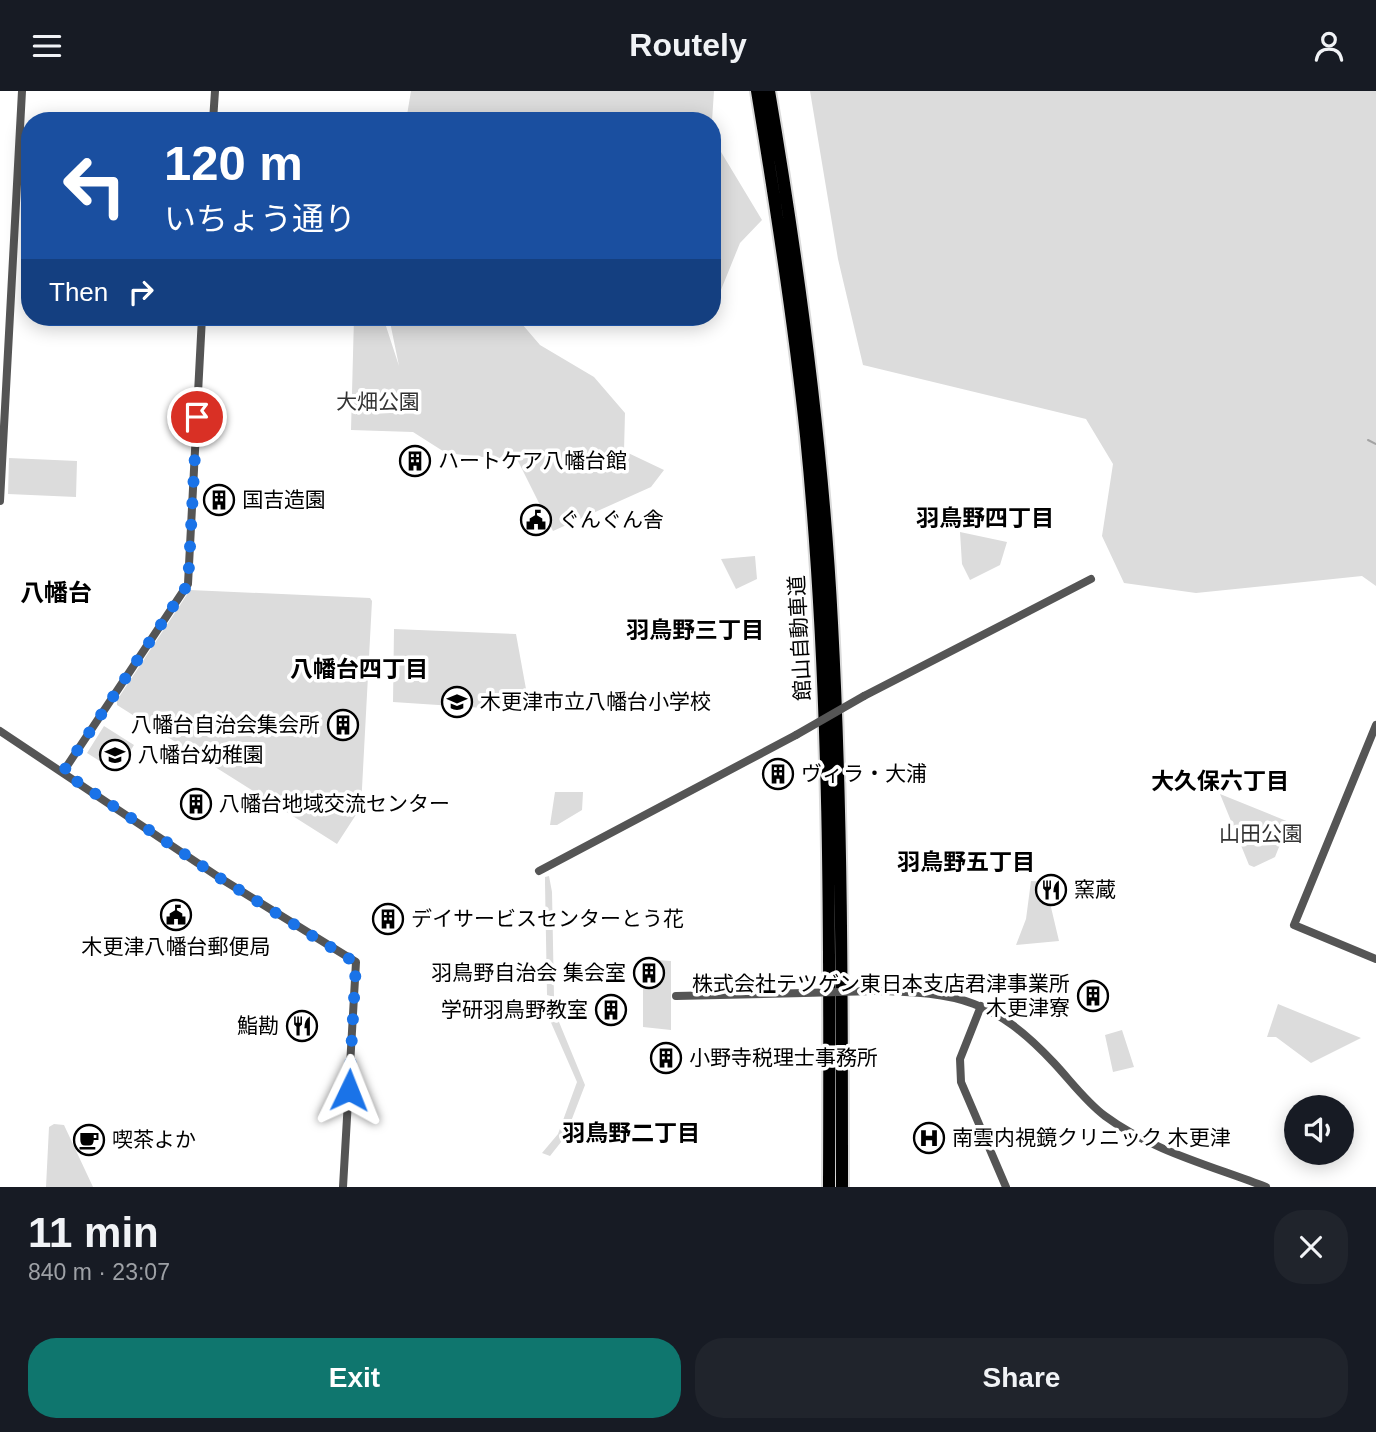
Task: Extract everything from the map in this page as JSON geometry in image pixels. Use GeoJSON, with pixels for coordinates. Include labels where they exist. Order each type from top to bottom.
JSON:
{"type":"FeatureCollection","features":[{"type":"Feature","properties":{"kind":"highway","name":"館山自動車道"},"geometry":{"type":"LineString","coordinates":[[757,91],[790,299],[806,438],[816,564],[828,867],[829,1187]]}},
{"type":"Feature","properties":{"kind":"highway","name":"館山自動車道"},"geometry":{"type":"LineString","coordinates":[[769,91],[808,352],[832,623],[840,865],[842,1187]]}},
{"type":"Feature","properties":{"kind":"street"},"geometry":{"type":"LineString","coordinates":[[0,501],[22,91]]}},
{"type":"Feature","properties":{"kind":"street"},"geometry":{"type":"LineString","coordinates":[[214,112],[215,91]]}},
{"type":"Feature","properties":{"kind":"street"},"geometry":{"type":"LineString","coordinates":[[63,772],[188,584],[202,326]]}},
{"type":"Feature","properties":{"kind":"street"},"geometry":{"type":"LineString","coordinates":[[539,871],[864,696],[1091,579]]}},
{"type":"Feature","properties":{"kind":"street"},"geometry":{"type":"LineString","coordinates":[[1376,725],[1294,925],[1376,959]]}},
{"type":"Feature","properties":{"kind":"street"},"geometry":{"type":"LineString","coordinates":[[0,731],[220,878],[356,963],[343,1187]]}},
{"type":"Feature","properties":{"kind":"street"},"geometry":{"type":"LineString","coordinates":[[676,996],[930,992],[981,1006],[1005,1017],[1027,1034],[1102,1114],[1125,1129],[1146,1141],[1266,1187]]}},
{"type":"Feature","properties":{"kind":"street"},"geometry":{"type":"LineString","coordinates":[[981,1006],[960,1059],[961,1082],[1006,1187]]}},
{"type":"Feature","properties":{"kind":"green space"},"geometry":{"type":"Polygon","coordinates":[[[411,91],[714,91],[713,112],[408,112],[411,91]]]}},
{"type":"Feature","properties":{"kind":"green space"},"geometry":{"type":"Polygon","coordinates":[[[810,91],[1376,91],[1376,586],[1362,576],[1196,593],[1124,583],[1102,536],[1113,464],[1086,419],[863,365],[838,259],[810,91]]]}},
{"type":"Feature","properties":{"kind":"green space"},"geometry":{"type":"Polygon","coordinates":[[[721,152],[762,220],[740,243],[721,290],[721,152]]]}},
{"type":"Feature","properties":{"kind":"green space","name":"大畑公園"},"geometry":{"type":"Polygon","coordinates":[[[354,326],[386,326],[399,366],[391,326],[524,326],[540,345],[594,377],[625,413],[624,451],[664,470],[651,487],[553,531],[518,461],[446,453],[413,432],[351,430],[354,326]]]}},
{"type":"Feature","properties":{"kind":"green space"},"geometry":{"type":"Polygon","coordinates":[[[9,458],[77,461],[76,497],[8,494],[9,458]]]}},
{"type":"Feature","properties":{"kind":"green space"},"geometry":{"type":"Polygon","coordinates":[[[960,532],[1007,542],[1000,565],[970,580],[962,564],[960,532]]]}},
{"type":"Feature","properties":{"kind":"green space"},"geometry":{"type":"Polygon","coordinates":[[[755,556],[757,579],[736,589],[721,559],[755,556]]]}},
{"type":"Feature","properties":{"kind":"green space"},"geometry":{"type":"Polygon","coordinates":[[[190,590],[370,598],[372,601],[361,807],[337,844],[117,705],[117,700],[190,590]]]}},
{"type":"Feature","properties":{"kind":"green space"},"geometry":{"type":"Polygon","coordinates":[[[394,629],[516,634],[530,711],[393,702],[394,629]]]}},
{"type":"Feature","properties":{"kind":"green space"},"geometry":{"type":"Polygon","coordinates":[[[104,726],[134,745],[117,772],[87,753],[104,726]]]}},
{"type":"Feature","properties":{"kind":"green space"},"geometry":{"type":"Polygon","coordinates":[[[555,792],[583,792],[582,810],[557,825],[550,825],[555,792]]]}},
{"type":"Feature","properties":{"kind":"green space","name":"山田公園"},"geometry":{"type":"Polygon","coordinates":[[[1220,794],[1289,822],[1275,857],[1254,867],[1249,865],[1220,794]]]}},
{"type":"Feature","properties":{"kind":"green space"},"geometry":{"type":"Polygon","coordinates":[[[549,876],[552,892],[554,997],[547,995],[545,877],[549,876]]]}},
{"type":"Feature","properties":{"kind":"green space"},"geometry":{"type":"Polygon","coordinates":[[[1031,881],[1045,882],[1059,941],[1016,945],[1026,919],[1031,881]]]}},
{"type":"Feature","properties":{"kind":"green space"},"geometry":{"type":"Polygon","coordinates":[[[643,959],[671,961],[671,1030],[643,1027],[643,959]]]}},
{"type":"Feature","properties":{"kind":"green space"},"geometry":{"type":"Polygon","coordinates":[[[1278,1004],[1361,1038],[1311,1063],[1276,1037],[1267,1037],[1278,1004]]]}},
{"type":"Feature","properties":{"kind":"green space"},"geometry":{"type":"Polygon","coordinates":[[[552,1005],[585,1085],[565,1137],[550,1156],[542,1153],[558,1134],[577,1082],[549,1018],[552,1005]]]}},
{"type":"Feature","properties":{"kind":"green space"},"geometry":{"type":"Polygon","coordinates":[[[1122,1030],[1134,1067],[1113,1072],[1105,1035],[1122,1030]]]}},
{"type":"Feature","properties":{"kind":"green space"},"geometry":{"type":"Polygon","coordinates":[[[54,1124],[64,1125],[93,1187],[46,1187],[49,1127],[54,1124]]]}},
{"type":"Feature","properties":{"kind":"waterway"},"geometry":{"type":"LineString","coordinates":[[1368,440],[1376,444]]}},
{"type":"Feature","properties":{"kind":"place","name":"ハートケア八幡台館"},"geometry":{"type":"Point","coordinates":[415,461]}},
{"type":"Feature","properties":{"kind":"place","name":"国吉造園"},"geometry":{"type":"Point","coordinates":[219,500]}},
{"type":"Feature","properties":{"kind":"place","name":"ぐんぐん舎"},"geometry":{"type":"Point","coordinates":[536,520]}},
{"type":"Feature","properties":{"kind":"place","name":"木更津市立八幡台小学校"},"geometry":{"type":"Point","coordinates":[457,702]}},
{"type":"Feature","properties":{"kind":"place","name":"八幡台自治会集会所"},"geometry":{"type":"Point","coordinates":[343,725]}},
{"type":"Feature","properties":{"kind":"place","name":"八幡台幼稚園"},"geometry":{"type":"Point","coordinates":[115,755]}},
{"type":"Feature","properties":{"kind":"place","name":"ヴィラ・大浦"},"geometry":{"type":"Point","coordinates":[778,774]}},
{"type":"Feature","properties":{"kind":"place","name":"八幡台地域交流センター"},"geometry":{"type":"Point","coordinates":[196,804]}},
{"type":"Feature","properties":{"kind":"place","name":"窯蔵"},"geometry":{"type":"Point","coordinates":[1051,890]}},
{"type":"Feature","properties":{"kind":"place","name":"木更津八幡台郵便局"},"geometry":{"type":"Point","coordinates":[176,915]}},
{"type":"Feature","properties":{"kind":"place","name":"デイサービスセンターとう花"},"geometry":{"type":"Point","coordinates":[388,919]}},
{"type":"Feature","properties":{"kind":"place","name":"羽鳥野自治会 集会室"},"geometry":{"type":"Point","coordinates":[649,973]}},
{"type":"Feature","properties":{"kind":"place","name":"株式会社テツゲン東日本支店君津事業所 木更津寮"},"geometry":{"type":"Point","coordinates":[1093,996]}},
{"type":"Feature","properties":{"kind":"place","name":"学研羽鳥野教室"},"geometry":{"type":"Point","coordinates":[611,1010]}},
{"type":"Feature","properties":{"kind":"place","name":"鮨勘"},"geometry":{"type":"Point","coordinates":[302,1026]}},
{"type":"Feature","properties":{"kind":"place","name":"小野寺税理士事務所"},"geometry":{"type":"Point","coordinates":[666,1058]}},
{"type":"Feature","properties":{"kind":"place","name":"南雲内視鏡クリニック 木更津"},"geometry":{"type":"Point","coordinates":[929,1138]}},
{"type":"Feature","properties":{"kind":"place","name":"喫茶よか"},"geometry":{"type":"Point","coordinates":[89,1140]}},
{"type":"Feature","properties":{"kind":"district","name":"羽鳥野四丁目"},"geometry":{"type":"Point","coordinates":[985,518]}},
{"type":"Feature","properties":{"kind":"district","name":"八幡台"},"geometry":{"type":"Point","coordinates":[56,593]}},
{"type":"Feature","properties":{"kind":"district","name":"羽鳥野三丁目"},"geometry":{"type":"Point","coordinates":[695,630]}},
{"type":"Feature","properties":{"kind":"district","name":"八幡台四丁目"},"geometry":{"type":"Point","coordinates":[359,669]}},
{"type":"Feature","properties":{"kind":"district","name":"大久保六丁目"},"geometry":{"type":"Point","coordinates":[1220,781]}},
{"type":"Feature","properties":{"kind":"district","name":"羽鳥野五丁目"},"geometry":{"type":"Point","coordinates":[966,862]}},
{"type":"Feature","properties":{"kind":"district","name":"羽鳥野二丁目"},"geometry":{"type":"Point","coordinates":[631,1133]}},
{"type":"Feature","properties":{"kind":"route"},"geometry":{"type":"LineString","coordinates":[[197,417],[188,584],[63,772],[220,878],[356,963],[349,1090]]}}]}
